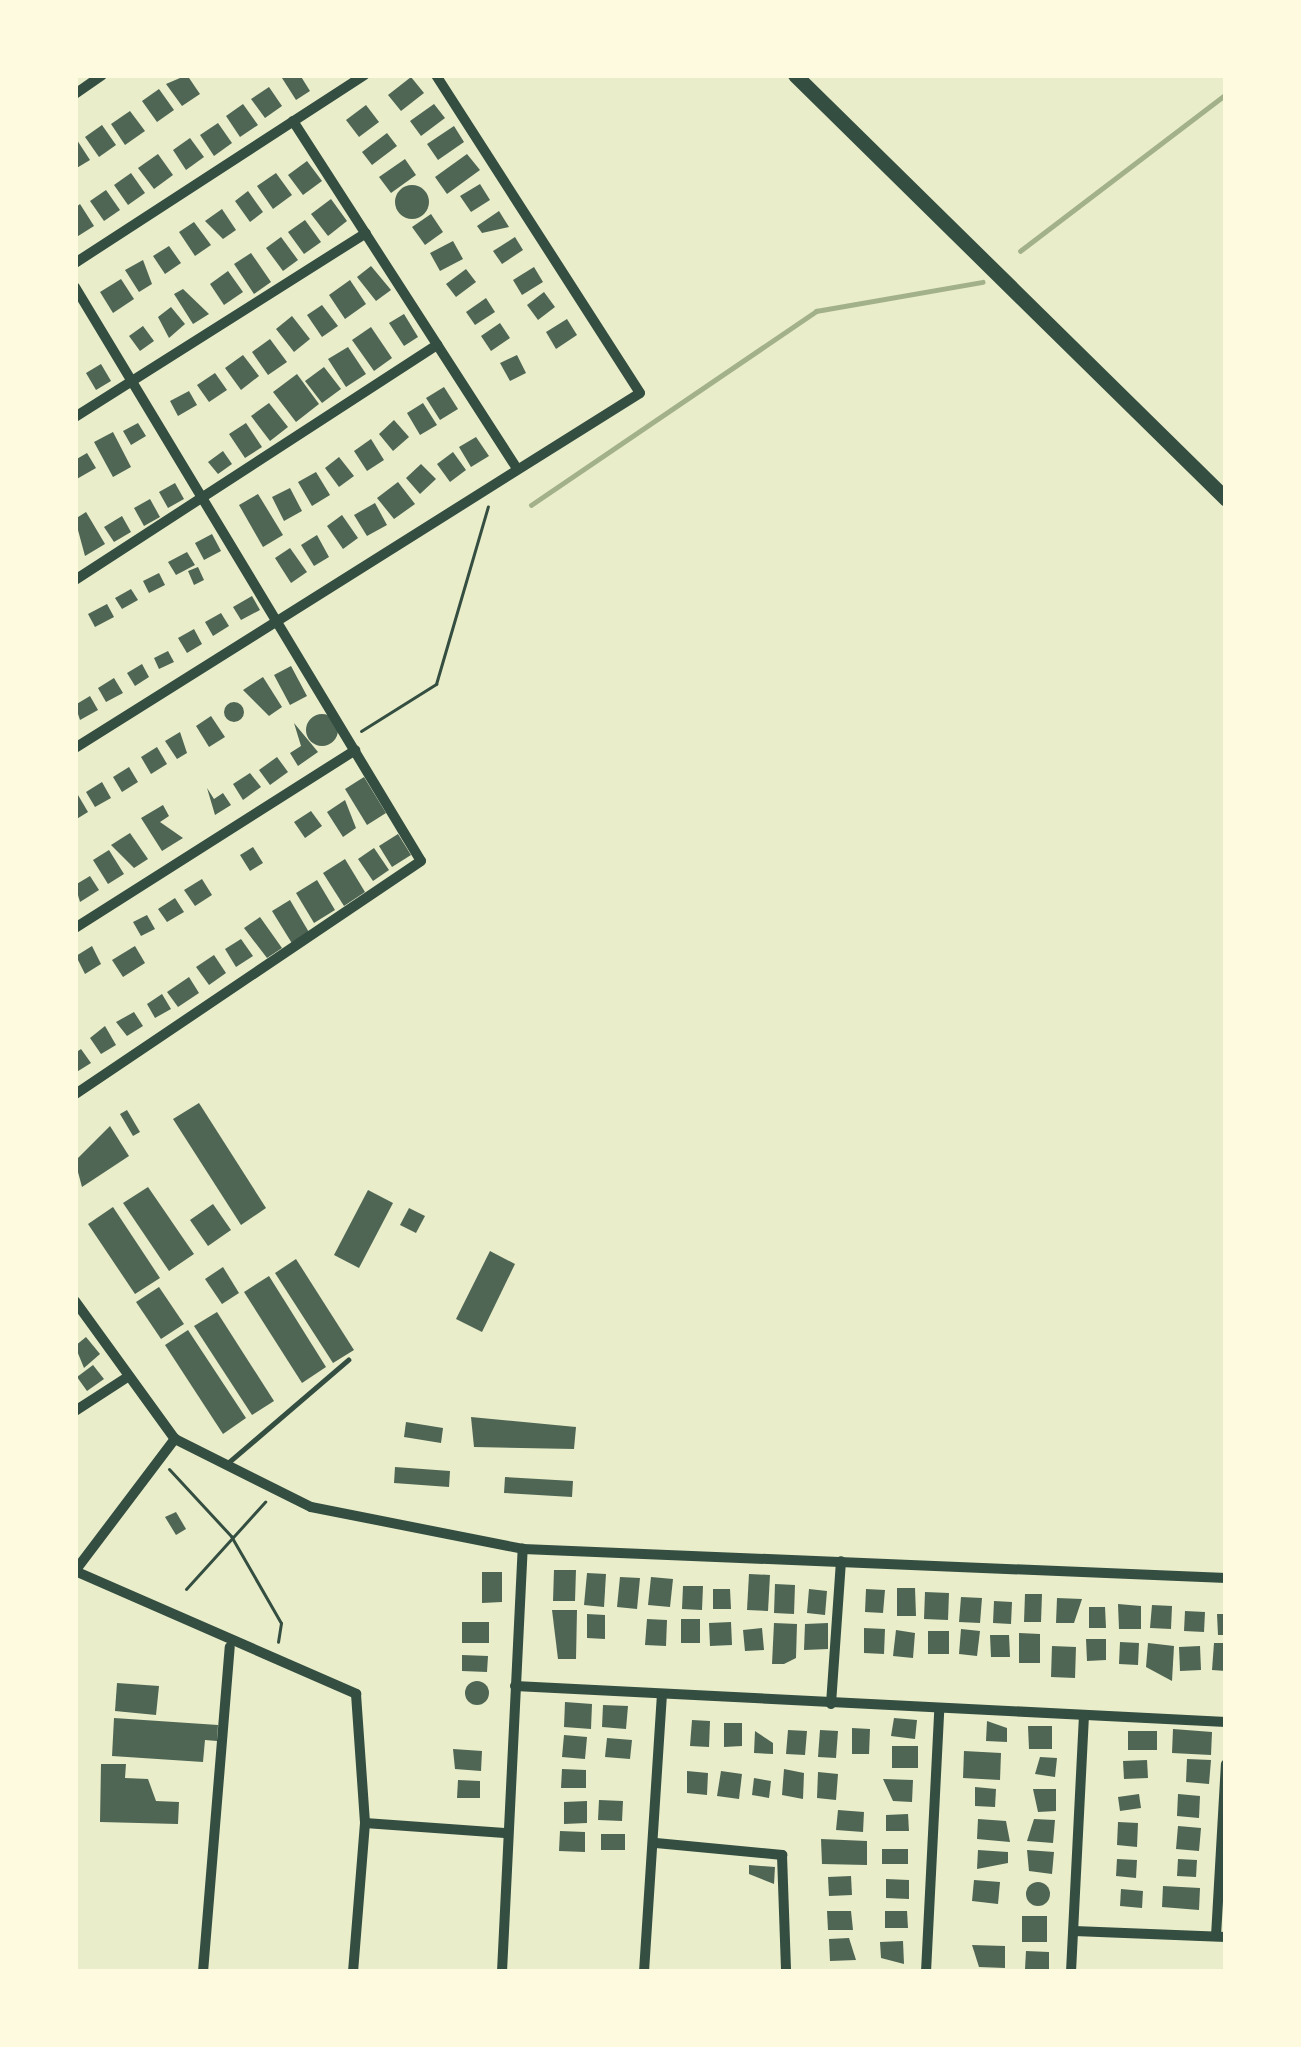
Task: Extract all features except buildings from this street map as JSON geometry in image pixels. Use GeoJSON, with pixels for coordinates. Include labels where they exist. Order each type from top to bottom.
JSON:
{"type":"FeatureCollection","features":[{"type":"Feature","properties":{"kind":"main road"},"geometry":{"type":"LineString","coordinates":[[795,75],[1226,499]]}},
{"type":"Feature","properties":{"kind":"street"},"geometry":{"type":"LineString","coordinates":[[75,94],[102,75]]}},
{"type":"Feature","properties":{"kind":"street"},"geometry":{"type":"LineString","coordinates":[[75,263],[364,75]]}},
{"type":"Feature","properties":{"kind":"street"},"geometry":{"type":"LineString","coordinates":[[75,748],[515,466],[640,393],[436,75]]}},
{"type":"Feature","properties":{"kind":"street"},"geometry":{"type":"LineString","coordinates":[[293,121],[515,466]]}},
{"type":"Feature","properties":{"kind":"street"},"geometry":{"type":"LineString","coordinates":[[75,417],[366,233]]}},
{"type":"Feature","properties":{"kind":"street"},"geometry":{"type":"LineString","coordinates":[[75,287],[420,851],[410,877],[75,1094]]}},
{"type":"Feature","properties":{"kind":"street"},"geometry":{"type":"LineString","coordinates":[[75,580],[437,345]]}},
{"type":"Feature","properties":{"kind":"street"},"geometry":{"type":"LineString","coordinates":[[75,928],[355,750]]}},
{"type":"Feature","properties":{"kind":"street"},"geometry":{"type":"LineString","coordinates":[[75,1301],[126,1378],[175,1439],[275,1493],[523,1549],[1226,1578]]}},
{"type":"Feature","properties":{"kind":"street"},"geometry":{"type":"LineString","coordinates":[[75,1411],[126,1378]]}},
{"type":"Feature","properties":{"kind":"street"},"geometry":{"type":"LineString","coordinates":[[175,1439],[75,1571],[230,1646],[276,1655],[356,1694],[365,1823],[353,1972]]}},
{"type":"Feature","properties":{"kind":"street"},"geometry":{"type":"LineString","coordinates":[[502,1972],[505,1833],[523,1549]]}},
{"type":"Feature","properties":{"kind":"street"},"geometry":{"type":"LineString","coordinates":[[831,1704],[841,1561]]}},
{"type":"Feature","properties":{"kind":"street"},"geometry":{"type":"LineString","coordinates":[[203,1972],[230,1646]]}},
{"type":"Feature","properties":{"kind":"street"},"geometry":{"type":"LineString","coordinates":[[514,1686],[1226,1722]]}},
{"type":"Feature","properties":{"kind":"street"},"geometry":{"type":"LineString","coordinates":[[644,1972],[662,1696]]}},
{"type":"Feature","properties":{"kind":"street"},"geometry":{"type":"LineString","coordinates":[[926,1972],[939,1711]]}},
{"type":"Feature","properties":{"kind":"street"},"geometry":{"type":"LineString","coordinates":[[1071,1972],[1084,1715]]}},
{"type":"Feature","properties":{"kind":"street"},"geometry":{"type":"LineString","coordinates":[[1074,1931],[1221,1936],[1226,1764]]}},
{"type":"Feature","properties":{"kind":"street"},"geometry":{"type":"LineString","coordinates":[[365,1823],[505,1833]]}},
{"type":"Feature","properties":{"kind":"street"},"geometry":{"type":"LineString","coordinates":[[656,1843],[782,1855],[786,1972]]}},
{"type":"Feature","properties":{"kind":"lane"},"geometry":{"type":"LineString","coordinates":[[225,1466],[349,1360]]}},
{"type":"Feature","properties":{"kind":"path"},"geometry":{"type":"LineString","coordinates":[[348,737],[436,684],[458,581],[489,516],[482,490]]}},
{"type":"Feature","properties":{"kind":"path"},"geometry":{"type":"LineString","coordinates":[[160,1459],[231,1536],[281,1623],[276,1655]]}},
{"type":"Feature","properties":{"kind":"path"},"geometry":{"type":"LineString","coordinates":[[186,1589],[275,1493]]}},
{"type":"Feature","properties":{"kind":"waterway"},"geometry":{"type":"LineString","coordinates":[[1020,251],[1226,94]]}},
{"type":"Feature","properties":{"kind":"waterway"},"geometry":{"type":"LineString","coordinates":[[531,505],[816,311],[982,282]]}}]}
